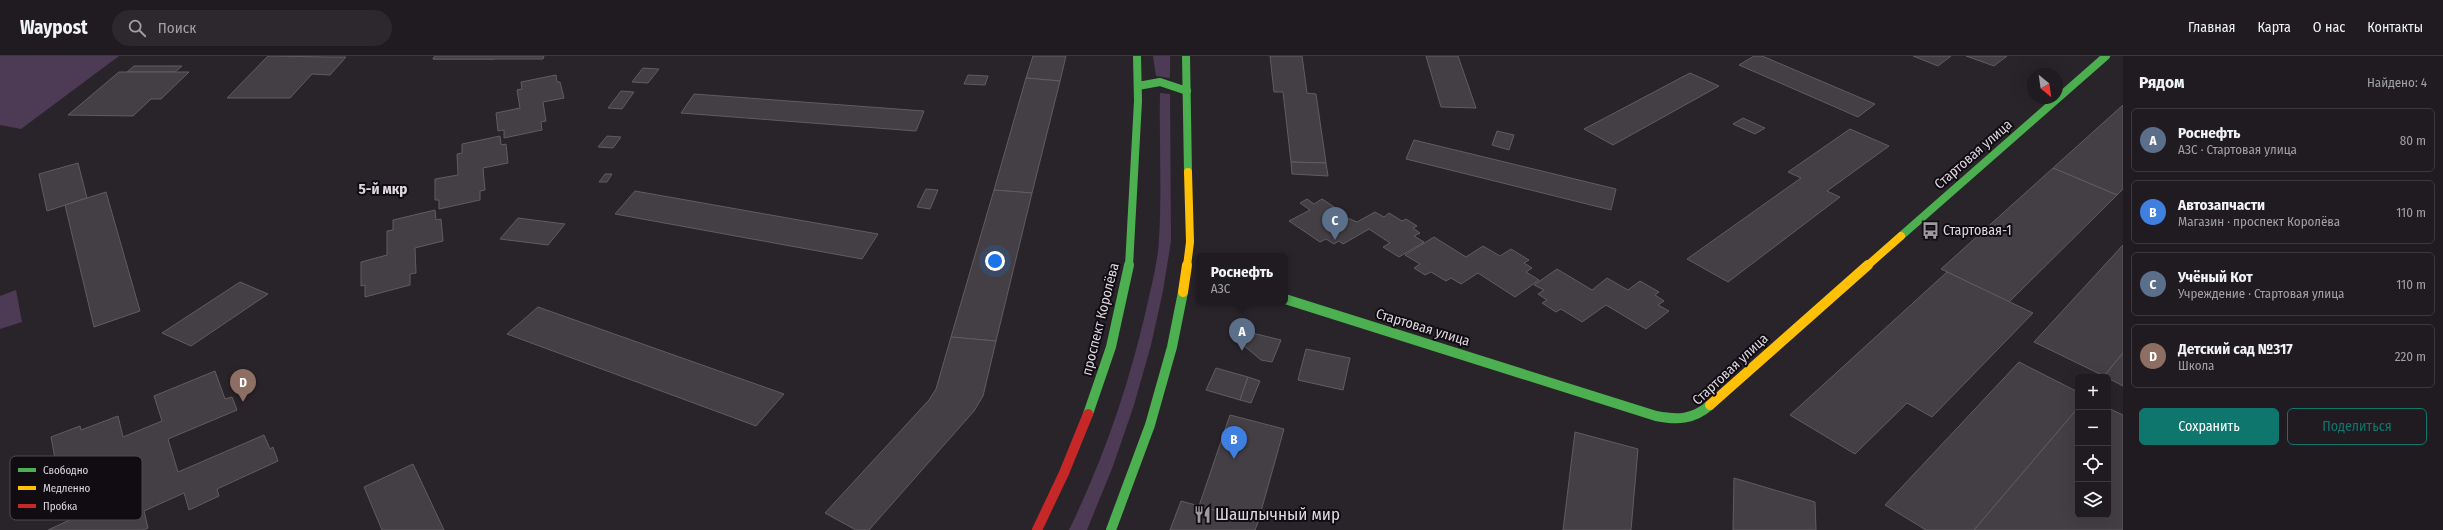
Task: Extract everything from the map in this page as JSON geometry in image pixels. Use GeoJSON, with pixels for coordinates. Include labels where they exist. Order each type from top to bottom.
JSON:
{"type":"FeatureCollection","features":[{"type":"Feature","properties":{"kind":"main road","name":"проспект Королёва"},"geometry":{"type":"LineString","coordinates":[[1037,530],[1069,460],[1092,399],[1112,340],[1126,286],[1133,236],[1138,86],[1137,56]]}},
{"type":"Feature","properties":{"kind":"main road"},"geometry":{"type":"LineString","coordinates":[[1111,530],[1150,425],[1172,347],[1190,274],[1186,56]]}},
{"type":"Feature","properties":{"kind":"main road","name":"Стартовая улица"},"geometry":{"type":"LineString","coordinates":[[1288,299],[1656,416],[1681,421],[1698,418],[1721,394],[2106,56]]}},
{"type":"Feature","properties":{"kind":"main road"},"geometry":{"type":"LineString","coordinates":[[1138,86],[1160,82],[1187,91]]}},
{"type":"Feature","properties":{"kind":"shaded area"},"geometry":{"type":"Polygon","coordinates":[[[0,56],[119,56],[21,129],[0,125],[0,56]]]}},
{"type":"Feature","properties":{"kind":"shaded area"},"geometry":{"type":"Polygon","coordinates":[[[1153,56],[1170,56],[1170,78],[1156,76],[1153,56]]]}},
{"type":"Feature","properties":{"kind":"shaded area"},"geometry":{"type":"Polygon","coordinates":[[[1160,93],[1170,94],[1171,241],[1163,291],[1151,345],[1134,405],[1113,466],[1087,530],[1069,530],[1093,477],[1114,422],[1132,366],[1154,274],[1160,221],[1160,93]]]}},
{"type":"Feature","properties":{"kind":"shaded area"},"geometry":{"type":"Polygon","coordinates":[[[16,290],[22,322],[0,329],[0,296],[16,290]]]}},
{"type":"Feature","properties":{"kind":"building"},"geometry":{"type":"Polygon","coordinates":[[[268,56],[346,57],[330,75],[312,74],[290,98],[227,98],[268,56]]]}},
{"type":"Feature","properties":{"kind":"building"},"geometry":{"type":"Polygon","coordinates":[[[435,56],[495,56],[494,59],[433,59],[435,56]]]}},
{"type":"Feature","properties":{"kind":"building"},"geometry":{"type":"Polygon","coordinates":[[[435,56],[544,56],[543,59],[433,59],[435,56]]]}},
{"type":"Feature","properties":{"kind":"building"},"geometry":{"type":"Polygon","coordinates":[[[1033,56],[1066,56],[1060,81],[1026,78],[1033,56]]]}},
{"type":"Feature","properties":{"kind":"building"},"geometry":{"type":"Polygon","coordinates":[[[1270,56],[1302,56],[1307,93],[1316,94],[1326,163],[1291,162],[1283,92],[1274,92],[1270,56]]]}},
{"type":"Feature","properties":{"kind":"building"},"geometry":{"type":"Polygon","coordinates":[[[1426,56],[1458,56],[1476,108],[1441,107],[1426,56]]]}},
{"type":"Feature","properties":{"kind":"building"},"geometry":{"type":"Polygon","coordinates":[[[1754,56],[1762,56],[1875,104],[1858,117],[1739,65],[1754,56]]]}},
{"type":"Feature","properties":{"kind":"building"},"geometry":{"type":"Polygon","coordinates":[[[1913,56],[1951,56],[1938,66],[1913,56]]]}},
{"type":"Feature","properties":{"kind":"building"},"geometry":{"type":"Polygon","coordinates":[[[1966,56],[2007,56],[1994,66],[1966,56]]]}},
{"type":"Feature","properties":{"kind":"building"},"geometry":{"type":"Polygon","coordinates":[[[134,66],[182,66],[175,72],[127,72],[134,66]]]}},
{"type":"Feature","properties":{"kind":"building"},"geometry":{"type":"Polygon","coordinates":[[[643,68],[659,69],[648,83],[632,82],[643,68]]]}},
{"type":"Feature","properties":{"kind":"building"},"geometry":{"type":"Polygon","coordinates":[[[119,72],[189,72],[161,99],[151,99],[133,116],[68,115],[119,72]]]}},
{"type":"Feature","properties":{"kind":"building"},"geometry":{"type":"Polygon","coordinates":[[[1690,73],[1719,86],[1613,145],[1584,129],[1690,73]]]}},
{"type":"Feature","properties":{"kind":"building"},"geometry":{"type":"Polygon","coordinates":[[[556,75],[557,82],[560,82],[564,98],[543,102],[546,121],[541,122],[542,130],[504,138],[504,130],[498,131],[496,113],[520,108],[517,90],[522,89],[521,82],[556,75]]]}},
{"type":"Feature","properties":{"kind":"building"},"geometry":{"type":"Polygon","coordinates":[[[968,75],[988,76],[985,85],[964,84],[968,75]]]}},
{"type":"Feature","properties":{"kind":"building"},"geometry":{"type":"Polygon","coordinates":[[[1026,78],[1060,81],[1032,193],[994,190],[1026,78]]]}},
{"type":"Feature","properties":{"kind":"building"},"geometry":{"type":"Polygon","coordinates":[[[621,91],[634,92],[622,109],[608,108],[621,91]]]}},
{"type":"Feature","properties":{"kind":"building"},"geometry":{"type":"Polygon","coordinates":[[[694,94],[924,111],[916,131],[681,113],[694,94]]]}},
{"type":"Feature","properties":{"kind":"building"},"geometry":{"type":"Polygon","coordinates":[[[2123,105],[2123,189],[2117,195],[2053,168],[2123,105]]]}},
{"type":"Feature","properties":{"kind":"building"},"geometry":{"type":"Polygon","coordinates":[[[1743,118],[1765,128],[1755,134],[1733,124],[1743,118]]]}},
{"type":"Feature","properties":{"kind":"building"},"geometry":{"type":"Polygon","coordinates":[[[1850,129],[1889,146],[1827,191],[1840,197],[1728,282],[1687,259],[1801,178],[1788,172],[1850,129]]]}},
{"type":"Feature","properties":{"kind":"building"},"geometry":{"type":"Polygon","coordinates":[[[1497,131],[1514,135],[1509,150],[1492,145],[1497,131]]]}},
{"type":"Feature","properties":{"kind":"building"},"geometry":{"type":"Polygon","coordinates":[[[500,136],[501,145],[506,144],[508,163],[483,168],[485,190],[480,191],[480,200],[439,209],[439,200],[435,200],[435,179],[458,175],[457,154],[462,153],[462,144],[500,136]]]}},
{"type":"Feature","properties":{"kind":"building"},"geometry":{"type":"Polygon","coordinates":[[[607,136],[621,137],[613,148],[598,147],[607,136]]]}},
{"type":"Feature","properties":{"kind":"building"},"geometry":{"type":"Polygon","coordinates":[[[1414,140],[1616,189],[1611,210],[1406,159],[1414,140]]]}},
{"type":"Feature","properties":{"kind":"building"},"geometry":{"type":"Polygon","coordinates":[[[1291,162],[1326,163],[1328,176],[1292,174],[1291,162]]]}},
{"type":"Feature","properties":{"kind":"building"},"geometry":{"type":"Polygon","coordinates":[[[78,163],[87,198],[47,211],[39,174],[78,163]]]}},
{"type":"Feature","properties":{"kind":"building"},"geometry":{"type":"Polygon","coordinates":[[[2053,168],[2117,195],[2009,302],[1941,269],[2053,168]]]}},
{"type":"Feature","properties":{"kind":"building"},"geometry":{"type":"Polygon","coordinates":[[[605,174],[612,174],[607,182],[599,182],[605,174]]]}},
{"type":"Feature","properties":{"kind":"building"},"geometry":{"type":"Polygon","coordinates":[[[926,189],[938,190],[930,209],[917,207],[926,189]]]}},
{"type":"Feature","properties":{"kind":"building"},"geometry":{"type":"Polygon","coordinates":[[[994,190],[1032,193],[996,341],[951,337],[994,190]]]}},
{"type":"Feature","properties":{"kind":"building"},"geometry":{"type":"Polygon","coordinates":[[[635,191],[878,234],[862,259],[615,214],[635,191]]]}},
{"type":"Feature","properties":{"kind":"building"},"geometry":{"type":"Polygon","coordinates":[[[106,192],[140,311],[94,327],[65,205],[106,192]]]}},
{"type":"Feature","properties":{"kind":"building"},"geometry":{"type":"Polygon","coordinates":[[[1307,199],[1314,204],[1322,199],[1342,212],[1338,214],[1357,222],[1375,212],[1384,217],[1389,213],[1402,221],[1406,219],[1417,226],[1413,228],[1420,233],[1414,236],[1424,242],[1399,257],[1383,247],[1390,243],[1369,229],[1343,244],[1339,241],[1334,244],[1326,239],[1320,242],[1289,221],[1310,210],[1300,203],[1307,199]]]}},
{"type":"Feature","properties":{"kind":"building"},"geometry":{"type":"Polygon","coordinates":[[[435,210],[436,220],[441,219],[443,241],[415,248],[416,273],[410,274],[410,285],[365,297],[365,285],[361,286],[361,262],[387,255],[387,231],[393,230],[393,220],[435,210]]]}},
{"type":"Feature","properties":{"kind":"building"},"geometry":{"type":"Polygon","coordinates":[[[518,218],[565,224],[548,245],[500,239],[518,218]]]}},
{"type":"Feature","properties":{"kind":"building"},"geometry":{"type":"Polygon","coordinates":[[[1434,237],[1466,257],[1483,246],[1500,256],[1511,249],[1529,260],[1524,263],[1532,268],[1526,272],[1539,280],[1515,297],[1478,273],[1461,284],[1451,278],[1446,281],[1431,272],[1425,275],[1414,268],[1420,264],[1405,255],[1434,237]]]}},
{"type":"Feature","properties":{"kind":"building"},"geometry":{"type":"Polygon","coordinates":[[[2123,245],[2123,353],[2106,374],[2100,374],[2034,342],[2123,245]]]}},
{"type":"Feature","properties":{"kind":"building"},"geometry":{"type":"Polygon","coordinates":[[[1557,269],[1592,290],[1607,278],[1628,290],[1640,281],[1659,292],[1655,295],[1664,301],[1658,305],[1669,311],[1646,329],[1606,305],[1582,322],[1561,309],[1556,312],[1542,303],[1547,300],[1538,294],[1544,290],[1534,285],[1557,269]]]}},
{"type":"Feature","properties":{"kind":"building"},"geometry":{"type":"Polygon","coordinates":[[[1947,272],[2033,313],[1932,417],[1907,403],[1855,454],[1790,415],[1947,272]]]}},
{"type":"Feature","properties":{"kind":"building"},"geometry":{"type":"Polygon","coordinates":[[[240,282],[268,294],[191,346],[162,333],[240,282]]]}},
{"type":"Feature","properties":{"kind":"building"},"geometry":{"type":"Polygon","coordinates":[[[538,307],[784,394],[756,426],[507,334],[538,307]]]}},
{"type":"Feature","properties":{"kind":"building"},"geometry":{"type":"Polygon","coordinates":[[[1240,330],[1281,340],[1272,362],[1261,360],[1236,339],[1240,330]]]}},
{"type":"Feature","properties":{"kind":"building"},"geometry":{"type":"Polygon","coordinates":[[[951,337],[996,341],[983,396],[974,411],[869,530],[856,530],[825,513],[929,400],[936,389],[951,337]]]}},
{"type":"Feature","properties":{"kind":"building"},"geometry":{"type":"Polygon","coordinates":[[[1306,349],[1350,358],[1343,390],[1298,380],[1306,349]]]}},
{"type":"Feature","properties":{"kind":"building"},"geometry":{"type":"Polygon","coordinates":[[[2123,353],[2123,386],[2111,380],[2111,374],[2106,374],[2123,353]]]}},
{"type":"Feature","properties":{"kind":"building"},"geometry":{"type":"Polygon","coordinates":[[[2019,362],[2075,390],[2075,412],[1974,530],[1926,530],[1885,505],[2019,362]]]}},
{"type":"Feature","properties":{"kind":"building"},"geometry":{"type":"Polygon","coordinates":[[[1216,368],[1248,377],[1240,400],[1206,390],[1216,368]]]}},
{"type":"Feature","properties":{"kind":"building"},"geometry":{"type":"Polygon","coordinates":[[[215,371],[225,399],[232,397],[237,410],[168,439],[178,472],[264,435],[270,449],[273,447],[278,461],[217,489],[219,496],[189,510],[184,493],[144,511],[148,528],[143,530],[48,530],[70,520],[142,520],[142,456],[55,456],[51,437],[80,426],[81,430],[118,416],[123,437],[162,421],[154,396],[215,371]]]}},
{"type":"Feature","properties":{"kind":"building"},"geometry":{"type":"Polygon","coordinates":[[[1248,377],[1260,381],[1251,403],[1240,400],[1248,377]]]}},
{"type":"Feature","properties":{"kind":"building"},"geometry":{"type":"Polygon","coordinates":[[[2111,409],[2123,415],[2123,530],[1974,530],[2075,412],[2075,518],[2111,518],[2111,409]]]}},
{"type":"Feature","properties":{"kind":"building"},"geometry":{"type":"Polygon","coordinates":[[[1230,415],[1284,429],[1258,522],[1199,506],[1230,415]]]}},
{"type":"Feature","properties":{"kind":"building"},"geometry":{"type":"Polygon","coordinates":[[[1575,432],[1638,449],[1631,530],[1563,530],[1575,432]]]}},
{"type":"Feature","properties":{"kind":"building"},"geometry":{"type":"Polygon","coordinates":[[[413,464],[444,530],[382,530],[364,487],[413,464]]]}},
{"type":"Feature","properties":{"kind":"building"},"geometry":{"type":"Polygon","coordinates":[[[1734,478],[1815,502],[1816,530],[1733,530],[1734,478]]]}},
{"type":"Feature","properties":{"kind":"building","name":"Шашлычный мир"},"geometry":{"type":"Polygon","coordinates":[[[1181,501],[1258,522],[1255,530],[1170,530],[1181,501]]]}},
{"type":"Feature","properties":{"kind":"traffic: fast"},"geometry":{"type":"LineString","coordinates":[[1088,414],[1111,347],[1129,269],[1138,101],[1137,56]]}},
{"type":"Feature","properties":{"kind":"traffic: fast"},"geometry":{"type":"LineString","coordinates":[[1186,56],[1188,172]]}},
{"type":"Feature","properties":{"kind":"traffic: fast"},"geometry":{"type":"LineString","coordinates":[[1901,236],[2106,56]]}},
{"type":"Feature","properties":{"kind":"traffic: fast"},"geometry":{"type":"LineString","coordinates":[[1138,86],[1160,82],[1187,91]]}},
{"type":"Feature","properties":{"kind":"traffic: fast"},"geometry":{"type":"LineString","coordinates":[[1111,530],[1150,425],[1172,347],[1183,292]]}},
{"type":"Feature","properties":{"kind":"traffic: fast"},"geometry":{"type":"LineString","coordinates":[[1288,300],[1656,416],[1678,419],[1691,417],[1704,411],[1710,405]]}},
{"type":"Feature","properties":{"kind":"traffic: slow"},"geometry":{"type":"LineString","coordinates":[[1183,292],[1190,242],[1188,172]]}},
{"type":"Feature","properties":{"kind":"traffic: slow"},"geometry":{"type":"LineString","coordinates":[[1710,405],[1901,236]]}},
{"type":"Feature","properties":{"kind":"traffic: jam"},"geometry":{"type":"LineString","coordinates":[[1037,530],[1064,473],[1088,414]]}},
{"type":"Feature","properties":{"kind":"place","name":"Стартовая-1"},"geometry":{"type":"Point","coordinates":[1930,230]}},
{"type":"Feature","properties":{"kind":"place","name":"Учёный Кот"},"geometry":{"type":"Point","coordinates":[1335,240]}},
{"type":"Feature","properties":{"kind":"place","name":"Роснефть"},"geometry":{"type":"Point","coordinates":[1242,351]}},
{"type":"Feature","properties":{"kind":"place","name":"Детский сад №317"},"geometry":{"type":"Point","coordinates":[243,402]}},
{"type":"Feature","properties":{"kind":"place","name":"Автозапчасти"},"geometry":{"type":"Point","coordinates":[1234,459]}},
{"type":"Feature","properties":{"kind":"place","name":"Шашлычный мир"},"geometry":{"type":"Point","coordinates":[1202,514]}},
{"type":"Feature","properties":{"kind":"district","name":"5-й мкр"},"geometry":{"type":"Point","coordinates":[383,189]}}]}
